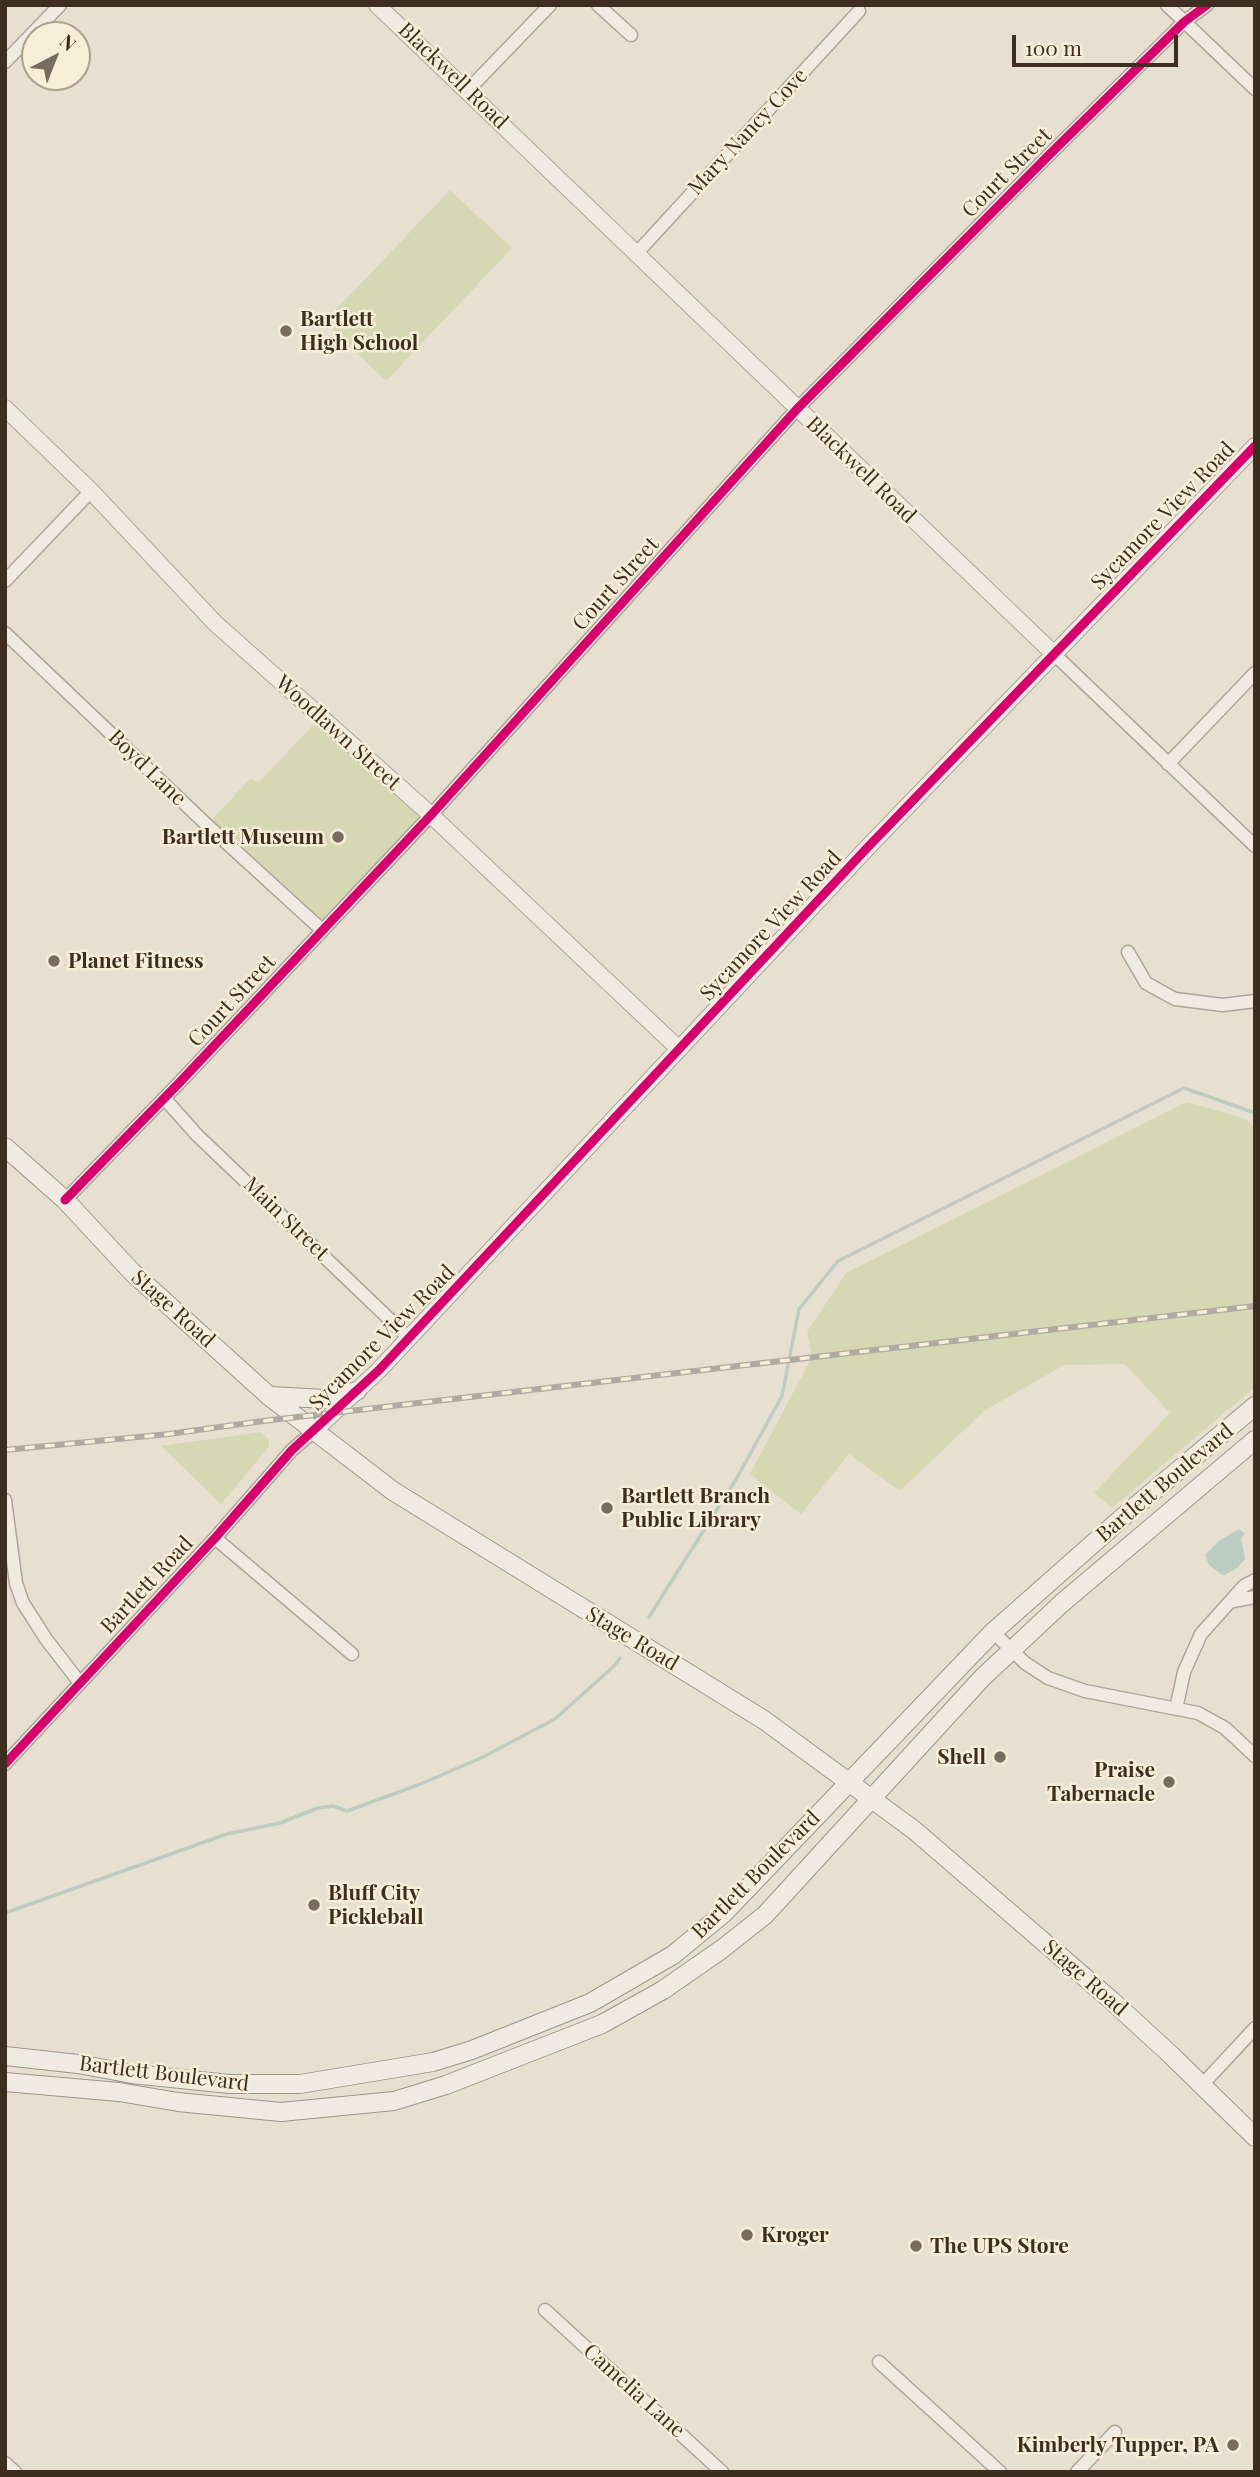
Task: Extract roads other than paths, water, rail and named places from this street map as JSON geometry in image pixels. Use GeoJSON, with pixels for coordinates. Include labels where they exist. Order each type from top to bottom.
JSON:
{"type":"FeatureCollection","features":[{"type":"Feature","properties":{"kind":"main road","name":"Stage Road"},"geometry":{"type":"LineString","coordinates":[[5,1147],[65,1200],[132,1273],[269,1396],[393,1492],[764,1720],[914,1830],[1111,2000],[1255,2137]]}},
{"type":"Feature","properties":{"kind":"main road"},"geometry":{"type":"LineString","coordinates":[[269,1396],[326,1399],[357,1391]]}},
{"type":"Feature","properties":{"kind":"main road","name":"Bartlett Boulevard"},"geometry":{"type":"LineString","coordinates":[[5,2056],[229,2084],[300,2084],[433,2062],[472,2050],[590,2003],[673,1955],[724,1913],[993,1632],[1131,1510],[1255,1406]]}},
{"type":"Feature","properties":{"kind":"main road","name":"Bartlett Boulevard"},"geometry":{"type":"LineString","coordinates":[[5,2082],[119,2092],[178,2102],[281,2112],[394,2101],[446,2085],[602,2024],[673,1983],[765,1915],[982,1678],[1062,1603],[1255,1440]]}},
{"type":"Feature","properties":{"kind":"main road"},"geometry":{"type":"LineString","coordinates":[[178,2102],[179,2079]]}},
{"type":"Feature","properties":{"kind":"street"},"geometry":{"type":"LineString","coordinates":[[5,62],[60,5]]}},
{"type":"Feature","properties":{"kind":"street","name":"Blackwell Road"},"geometry":{"type":"LineString","coordinates":[[377,5],[1255,846]]}},
{"type":"Feature","properties":{"kind":"street"},"geometry":{"type":"LineString","coordinates":[[468,90],[550,5]]}},
{"type":"Feature","properties":{"kind":"street"},"geometry":{"type":"LineString","coordinates":[[598,5],[631,35]]}},
{"type":"Feature","properties":{"kind":"street"},"geometry":{"type":"LineString","coordinates":[[1167,5],[1255,89]]}},
{"type":"Feature","properties":{"kind":"street","name":"Court Street"},"geometry":{"type":"LineString","coordinates":[[65,1200],[431,815],[797,409],[1184,22],[1207,5]]}},
{"type":"Feature","properties":{"kind":"street","name":"Mary Nancy Cove"},"geometry":{"type":"LineString","coordinates":[[636,254],[859,11]]}},
{"type":"Feature","properties":{"kind":"street","name":"Woodlawn Street"},"geometry":{"type":"LineString","coordinates":[[5,408],[91,491],[215,623],[431,815],[679,1049]]}},
{"type":"Feature","properties":{"kind":"street","name":"Sycamore View Road"},"geometry":{"type":"LineString","coordinates":[[314,1431],[409,1338],[867,848],[1255,446]]}},
{"type":"Feature","properties":{"kind":"street"},"geometry":{"type":"LineString","coordinates":[[5,581],[91,491]]}},
{"type":"Feature","properties":{"kind":"street","name":"Boyd Lane"},"geometry":{"type":"LineString","coordinates":[[5,633],[206,825],[322,930]]}},
{"type":"Feature","properties":{"kind":"street"},"geometry":{"type":"LineString","coordinates":[[1168,764],[1255,673]]}},
{"type":"Feature","properties":{"kind":"street"},"geometry":{"type":"LineString","coordinates":[[1128,952],[1146,983],[1175,999],[1223,1005],[1255,1001]]}},
{"type":"Feature","properties":{"kind":"street","name":"Main Street"},"geometry":{"type":"LineString","coordinates":[[164,1098],[197,1135],[409,1338]]}},
{"type":"Feature","properties":{"kind":"street","name":"Bartlett Road"},"geometry":{"type":"LineString","coordinates":[[5,1764],[215,1538],[292,1450],[314,1431]]}},
{"type":"Feature","properties":{"kind":"street"},"geometry":{"type":"LineString","coordinates":[[5,1500],[16,1583],[23,1603],[46,1639],[80,1683]]}},
{"type":"Feature","properties":{"kind":"street"},"geometry":{"type":"LineString","coordinates":[[215,1538],[352,1654]]}},
{"type":"Feature","properties":{"kind":"street"},"geometry":{"type":"LineString","coordinates":[[1176,1709],[1184,1672],[1197,1641],[1244,1586],[1255,1580]]}},
{"type":"Feature","properties":{"kind":"street"},"geometry":{"type":"LineString","coordinates":[[1233,1601],[1255,1597]]}},
{"type":"Feature","properties":{"kind":"street"},"geometry":{"type":"LineString","coordinates":[[993,1632],[1011,1651],[1036,1670],[1061,1682],[1085,1690],[1198,1713],[1216,1721],[1255,1756]]}},
{"type":"Feature","properties":{"kind":"street"},"geometry":{"type":"LineString","coordinates":[[1202,2085],[1255,2028]]}},
{"type":"Feature","properties":{"kind":"street","name":"Camelia Lane"},"geometry":{"type":"LineString","coordinates":[[545,2310],[722,2472]]}},
{"type":"Feature","properties":{"kind":"street"},"geometry":{"type":"LineString","coordinates":[[879,2362],[1000,2472]]}},
{"type":"Feature","properties":{"kind":"street"},"geometry":{"type":"LineString","coordinates":[[1077,2472],[1115,2432]]}},
{"type":"Feature","properties":{"kind":"street"},"geometry":{"type":"LineString","coordinates":[[5,2463],[15,2472]]}},
{"type":"Feature","properties":{"kind":"waterway"},"geometry":{"type":"LineString","coordinates":[[649,1617],[738,1476],[782,1396],[799,1309],[838,1261],[1184,1088],[1255,1113]]}},
{"type":"Feature","properties":{"kind":"waterway"},"geometry":{"type":"LineString","coordinates":[[5,1913],[227,1834],[280,1823],[318,1808],[333,1806],[347,1811],[418,1785],[481,1758],[555,1719],[620,1658]]}},
{"type":"Feature","properties":{"kind":"railway"},"geometry":{"type":"LineString","coordinates":[[5,1450],[169,1434],[1255,1306]]}},
{"type":"Feature","properties":{"kind":"place","name":"Bartlett High School"},"geometry":{"type":"Point","coordinates":[286,331]}},
{"type":"Feature","properties":{"kind":"place","name":"Bartlett Museum"},"geometry":{"type":"Point","coordinates":[338,837]}},
{"type":"Feature","properties":{"kind":"place","name":"Planet Fitness"},"geometry":{"type":"Point","coordinates":[54,961]}},
{"type":"Feature","properties":{"kind":"place","name":"Bartlett Branch Public Library"},"geometry":{"type":"Point","coordinates":[607,1508]}},
{"type":"Feature","properties":{"kind":"place","name":"Shell"},"geometry":{"type":"Point","coordinates":[1000,1757]}},
{"type":"Feature","properties":{"kind":"place","name":"Praise Tabernacle"},"geometry":{"type":"Point","coordinates":[1169,1782]}},
{"type":"Feature","properties":{"kind":"place","name":"Bluff City Pickleball"},"geometry":{"type":"Point","coordinates":[314,1905]}},
{"type":"Feature","properties":{"kind":"place","name":"Kroger"},"geometry":{"type":"Point","coordinates":[747,2235]}},
{"type":"Feature","properties":{"kind":"place","name":"The UPS Store"},"geometry":{"type":"Point","coordinates":[916,2246]}},
{"type":"Feature","properties":{"kind":"place","name":"Kimberly Tupper, PA"},"geometry":{"type":"Point","coordinates":[1233,2445]}}]}
